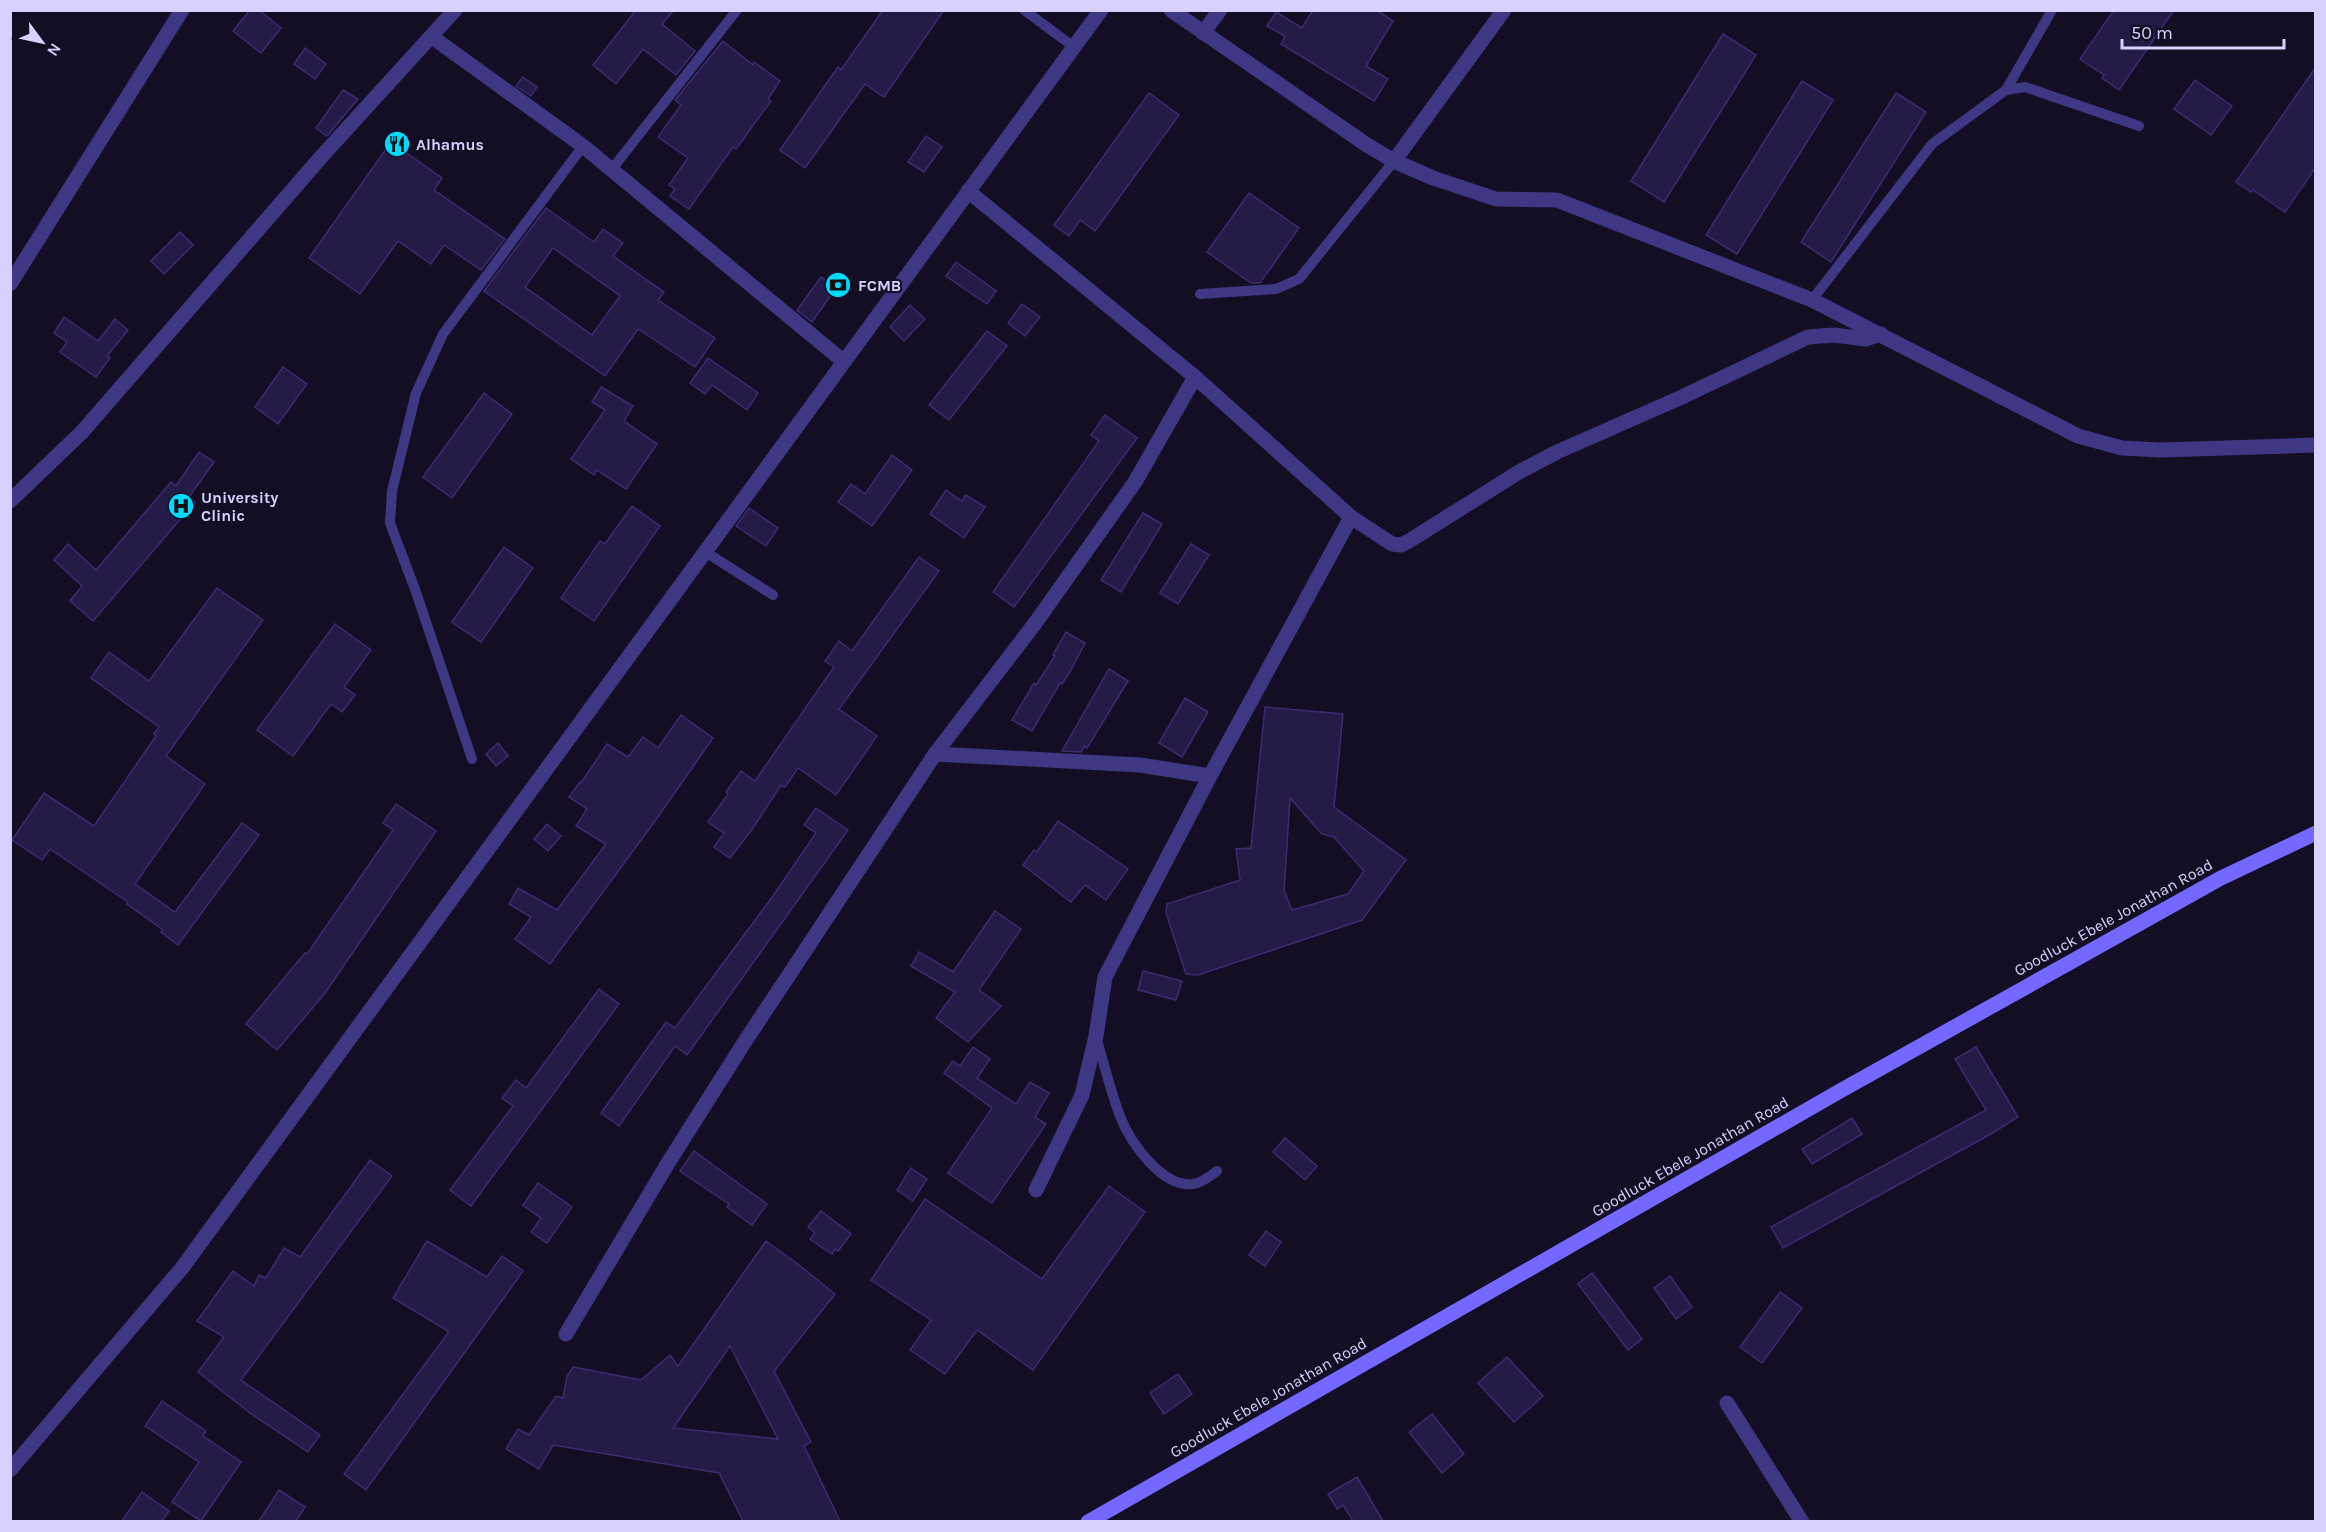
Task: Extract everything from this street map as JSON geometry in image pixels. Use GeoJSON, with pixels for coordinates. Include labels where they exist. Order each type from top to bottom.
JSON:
{"type":"FeatureCollection","features":[{"type":"Feature","properties":{"kind":"main road","name":"Goodluck Ebele Jonathan Road"},"geometry":{"type":"LineString","coordinates":[[1088,1521],[1788,1120],[2190,895],[2316,834]]}},
{"type":"Feature","properties":{"kind":"street"},"geometry":{"type":"LineString","coordinates":[[10,284],[182,10]]}},
{"type":"Feature","properties":{"kind":"street"},"geometry":{"type":"LineString","coordinates":[[10,501],[82,432],[322,156],[455,10]]}},
{"type":"Feature","properties":{"kind":"street"},"geometry":{"type":"LineString","coordinates":[[10,1470],[182,1268],[1101,10]]}},
{"type":"Feature","properties":{"kind":"street"},"geometry":{"type":"LineString","coordinates":[[1171,10],[1367,145],[1394,160],[1433,178],[1496,199],[1557,200],[1812,300],[2078,436],[2122,448],[2161,450],[2316,445]]}},
{"type":"Feature","properties":{"kind":"street"},"geometry":{"type":"LineString","coordinates":[[1203,33],[1220,10]]}},
{"type":"Feature","properties":{"kind":"street"},"geometry":{"type":"LineString","coordinates":[[1394,160],[1504,10]]}},
{"type":"Feature","properties":{"kind":"street"},"geometry":{"type":"LineString","coordinates":[[432,37],[583,146],[843,361]]}},
{"type":"Feature","properties":{"kind":"street"},"geometry":{"type":"LineString","coordinates":[[968,191],[1195,377],[1351,517],[1383,541],[1392,544],[1401,545],[1519,472],[1557,452],[1682,397],[1808,337],[1834,335],[1866,339],[1881,334]]}},
{"type":"Feature","properties":{"kind":"street"},"geometry":{"type":"LineString","coordinates":[[566,1334],[705,1105],[935,754],[1036,622],[1135,482],[1195,377]]}},
{"type":"Feature","properties":{"kind":"street"},"geometry":{"type":"LineString","coordinates":[[1036,1190],[1082,1095],[1096,1036],[1105,977],[1210,776],[1351,517]]}},
{"type":"Feature","properties":{"kind":"street"},"geometry":{"type":"LineString","coordinates":[[935,754],[1140,765],[1210,776]]}},
{"type":"Feature","properties":{"kind":"street"},"geometry":{"type":"LineString","coordinates":[[1727,1403],[1802,1521]]}},
{"type":"Feature","properties":{"kind":"lane"},"geometry":{"type":"LineString","coordinates":[[612,170],[737,10]]}},
{"type":"Feature","properties":{"kind":"lane"},"geometry":{"type":"LineString","coordinates":[[1024,10],[1074,47]]}},
{"type":"Feature","properties":{"kind":"lane"},"geometry":{"type":"LineString","coordinates":[[1812,300],[1932,144],[2006,90],[2052,10]]}},
{"type":"Feature","properties":{"kind":"lane"},"geometry":{"type":"LineString","coordinates":[[2006,90],[2025,87],[2139,126]]}},
{"type":"Feature","properties":{"kind":"lane"},"geometry":{"type":"LineString","coordinates":[[472,759],[416,592],[390,523],[392,491],[416,393],[443,334],[583,146]]}},
{"type":"Feature","properties":{"kind":"lane"},"geometry":{"type":"LineString","coordinates":[[1200,294],[1276,289],[1299,279],[1394,160]]}},
{"type":"Feature","properties":{"kind":"lane"},"geometry":{"type":"LineString","coordinates":[[705,551],[773,595]]}},
{"type":"Feature","properties":{"kind":"lane"},"geometry":{"type":"LineString","coordinates":[[1096,1036],[1120,1118],[1144,1157],[1173,1182],[1193,1184],[1205,1180],[1217,1171]]}},
{"type":"Feature","properties":{"kind":"building"},"geometry":{"type":"Polygon","coordinates":[[[250,10],[259,10],[281,28],[261,53],[233,31],[250,10]]]}},
{"type":"Feature","properties":{"kind":"building"},"geometry":{"type":"Polygon","coordinates":[[[636,10],[674,10],[662,24],[695,51],[676,75],[643,49],[616,84],[593,65],[636,10]]]}},
{"type":"Feature","properties":{"kind":"building"},"geometry":{"type":"Polygon","coordinates":[[[883,10],[944,10],[884,97],[865,84],[805,168],[780,150],[838,67],[841,70],[883,10]]]}},
{"type":"Feature","properties":{"kind":"building"},"geometry":{"type":"Polygon","coordinates":[[[1313,10],[1376,10],[1393,21],[1366,66],[1388,79],[1374,101],[1281,44],[1285,36],[1267,26],[1276,12],[1302,28],[1313,10]]]}},
{"type":"Feature","properties":{"kind":"building"},"geometry":{"type":"Polygon","coordinates":[[[2114,10],[2174,10],[2119,90],[2102,78],[2104,75],[2080,59],[2114,10]]]}},
{"type":"Feature","properties":{"kind":"building"},"geometry":{"type":"Polygon","coordinates":[[[1723,34],[1756,55],[1664,202],[1631,181],[1723,34]]]}},
{"type":"Feature","properties":{"kind":"building"},"geometry":{"type":"Polygon","coordinates":[[[723,41],[753,65],[754,62],[780,81],[768,99],[771,101],[736,149],[733,147],[689,209],[670,196],[675,189],[669,185],[688,158],[658,137],[681,105],[675,100],[723,41]]]}},
{"type":"Feature","properties":{"kind":"building"},"geometry":{"type":"Polygon","coordinates":[[[305,48],[326,64],[315,79],[294,64],[305,48]]]}},
{"type":"Feature","properties":{"kind":"building"},"geometry":{"type":"Polygon","coordinates":[[[2316,67],[2316,167],[2285,212],[2253,190],[2251,192],[2236,182],[2316,67]]]}},
{"type":"Feature","properties":{"kind":"building"},"geometry":{"type":"Polygon","coordinates":[[[523,77],[537,87],[531,96],[516,86],[523,77]]]}},
{"type":"Feature","properties":{"kind":"building"},"geometry":{"type":"Polygon","coordinates":[[[2195,80],[2232,106],[2211,135],[2174,109],[2195,80]]]}},
{"type":"Feature","properties":{"kind":"building"},"geometry":{"type":"Polygon","coordinates":[[[1802,81],[1833,100],[1737,254],[1706,235],[1802,81]]]}},
{"type":"Feature","properties":{"kind":"building"},"geometry":{"type":"Polygon","coordinates":[[[343,90],[358,99],[327,136],[316,128],[343,90]]]}},
{"type":"Feature","properties":{"kind":"building"},"geometry":{"type":"Polygon","coordinates":[[[1149,93],[1179,115],[1095,231],[1080,220],[1069,236],[1054,225],[1149,93]]]}},
{"type":"Feature","properties":{"kind":"building"},"geometry":{"type":"Polygon","coordinates":[[[1896,93],[1926,112],[1831,262],[1801,242],[1896,93]]]}},
{"type":"Feature","properties":{"kind":"building"},"geometry":{"type":"Polygon","coordinates":[[[926,136],[942,147],[924,172],[908,162],[926,136]]]}},
{"type":"Feature","properties":{"kind":"building"},"geometry":{"type":"Polygon","coordinates":[[[391,142],[442,178],[434,190],[505,239],[481,270],[444,245],[431,264],[398,241],[360,294],[309,258],[391,142]]]}},
{"type":"Feature","properties":{"kind":"building"},"geometry":{"type":"Polygon","coordinates":[[[1249,193],[1299,228],[1260,283],[1251,283],[1207,252],[1249,193]]]}},
{"type":"Feature","properties":{"kind":"building"},"geometry":{"type":"Polygon","coordinates":[[[546,208],[594,242],[603,229],[623,243],[613,256],[664,292],[658,300],[715,338],[695,367],[638,329],[605,376],[484,291],[546,208]],[[553,248],[525,287],[592,335],[620,296],[553,248]]]}},
{"type":"Feature","properties":{"kind":"building"},"geometry":{"type":"Polygon","coordinates":[[[180,232],[193,245],[164,274],[151,261],[180,232]]]}},
{"type":"Feature","properties":{"kind":"building"},"geometry":{"type":"Polygon","coordinates":[[[956,262],[996,291],[987,304],[946,276],[956,262]]]}},
{"type":"Feature","properties":{"kind":"building"},"geometry":{"type":"Polygon","coordinates":[[[821,277],[836,288],[812,322],[797,310],[821,277]]]}},
{"type":"Feature","properties":{"kind":"building"},"geometry":{"type":"Polygon","coordinates":[[[1022,304],[1040,317],[1025,336],[1008,323],[1022,304]]]}},
{"type":"Feature","properties":{"kind":"building"},"geometry":{"type":"Polygon","coordinates":[[[910,305],[925,319],[904,341],[890,327],[910,305]]]}},
{"type":"Feature","properties":{"kind":"building"},"geometry":{"type":"Polygon","coordinates":[[[64,317],[98,341],[115,319],[128,330],[107,356],[110,358],[96,377],[60,352],[67,342],[54,333],[64,317]]]}},
{"type":"Feature","properties":{"kind":"building"},"geometry":{"type":"Polygon","coordinates":[[[987,331],[1007,346],[949,420],[929,405],[987,331]]]}},
{"type":"Feature","properties":{"kind":"building"},"geometry":{"type":"Polygon","coordinates":[[[708,358],[758,393],[747,410],[712,385],[705,394],[690,383],[708,358]]]}},
{"type":"Feature","properties":{"kind":"building"},"geometry":{"type":"Polygon","coordinates":[[[283,367],[307,384],[278,424],[255,407],[283,367]]]}},
{"type":"Feature","properties":{"kind":"building"},"geometry":{"type":"Polygon","coordinates":[[[601,387],[633,406],[624,421],[657,444],[626,489],[597,470],[594,475],[571,459],[605,410],[592,402],[601,387]]]}},
{"type":"Feature","properties":{"kind":"building"},"geometry":{"type":"Polygon","coordinates":[[[484,393],[512,414],[452,498],[423,477],[484,393]]]}},
{"type":"Feature","properties":{"kind":"building"},"geometry":{"type":"Polygon","coordinates":[[[1105,415],[1137,438],[1014,607],[993,592],[1099,441],[1091,435],[1105,415]]]}},
{"type":"Feature","properties":{"kind":"building"},"geometry":{"type":"Polygon","coordinates":[[[199,452],[214,462],[189,497],[195,502],[93,621],[70,601],[82,586],[54,560],[68,544],[96,570],[171,482],[176,486],[199,452]]]}},
{"type":"Feature","properties":{"kind":"building"},"geometry":{"type":"Polygon","coordinates":[[[892,455],[912,470],[872,526],[838,502],[851,484],[865,494],[892,455]]]}},
{"type":"Feature","properties":{"kind":"building"},"geometry":{"type":"Polygon","coordinates":[[[946,490],[962,501],[966,495],[985,507],[964,538],[930,514],[946,490]]]}},
{"type":"Feature","properties":{"kind":"building"},"geometry":{"type":"Polygon","coordinates":[[[632,506],[660,526],[594,621],[561,598],[600,541],[605,544],[632,506]]]}},
{"type":"Feature","properties":{"kind":"building"},"geometry":{"type":"Polygon","coordinates":[[[749,508],[778,528],[766,546],[736,526],[749,508]]]}},
{"type":"Feature","properties":{"kind":"building"},"geometry":{"type":"Polygon","coordinates":[[[1143,513],[1162,524],[1121,592],[1101,580],[1143,513]]]}},
{"type":"Feature","properties":{"kind":"building"},"geometry":{"type":"Polygon","coordinates":[[[1191,544],[1209,555],[1178,604],[1160,593],[1191,544]]]}},
{"type":"Feature","properties":{"kind":"building"},"geometry":{"type":"Polygon","coordinates":[[[504,547],[533,568],[481,642],[452,622],[504,547]]]}},
{"type":"Feature","properties":{"kind":"building"},"geometry":{"type":"Polygon","coordinates":[[[919,557],[939,571],[839,709],[877,736],[836,795],[798,768],[785,787],[781,785],[730,858],[714,847],[724,833],[708,822],[728,794],[726,792],[741,771],[755,781],[834,667],[825,661],[839,641],[852,651],[919,557]]]}},
{"type":"Feature","properties":{"kind":"building"},"geometry":{"type":"Polygon","coordinates":[[[217,588],[263,620],[166,756],[205,784],[135,884],[175,912],[242,823],[259,835],[178,945],[161,932],[163,930],[127,904],[128,902],[50,849],[42,860],[12,840],[44,793],[94,826],[156,736],[154,734],[159,727],[91,678],[109,652],[149,681],[217,588]]]}},
{"type":"Feature","properties":{"kind":"building"},"geometry":{"type":"Polygon","coordinates":[[[335,624],[371,650],[344,687],[355,695],[342,712],[331,704],[293,756],[257,730],[335,624]]]}},
{"type":"Feature","properties":{"kind":"building"},"geometry":{"type":"Polygon","coordinates":[[[1066,632],[1085,643],[1071,670],[1062,684],[1060,683],[1032,731],[1012,720],[1034,683],[1036,685],[1055,656],[1053,655],[1066,632]]]}},
{"type":"Feature","properties":{"kind":"building"},"geometry":{"type":"Polygon","coordinates":[[[1109,669],[1128,681],[1087,748],[1085,746],[1081,752],[1062,751],[1109,669]]]}},
{"type":"Feature","properties":{"kind":"building"},"geometry":{"type":"Polygon","coordinates":[[[1185,698],[1208,712],[1182,757],[1159,743],[1185,698]]]}},
{"type":"Feature","properties":{"kind":"building"},"geometry":{"type":"Polygon","coordinates":[[[1265,707],[1343,714],[1334,807],[1406,860],[1362,920],[1198,975],[1186,974],[1166,913],[1167,904],[1240,880],[1236,849],[1251,848],[1265,707]],[[1290,798],[1284,891],[1292,910],[1348,894],[1364,871],[1334,837],[1322,834],[1290,798]]]}},
{"type":"Feature","properties":{"kind":"building"},"geometry":{"type":"Polygon","coordinates":[[[681,715],[713,738],[550,964],[515,939],[531,917],[509,904],[518,888],[557,910],[606,844],[576,826],[587,809],[569,797],[607,744],[628,757],[643,737],[658,748],[681,715]]]}},
{"type":"Feature","properties":{"kind":"building"},"geometry":{"type":"Polygon","coordinates":[[[498,743],[508,756],[496,766],[486,754],[498,743]]]}},
{"type":"Feature","properties":{"kind":"building"},"geometry":{"type":"Polygon","coordinates":[[[396,804],[436,831],[325,993],[277,1050],[246,1024],[305,953],[307,954],[393,830],[383,823],[396,804]]]}},
{"type":"Feature","properties":{"kind":"building"},"geometry":{"type":"Polygon","coordinates":[[[816,808],[848,830],[687,1055],[675,1046],[619,1126],[601,1113],[666,1022],[675,1028],[773,896],[816,833],[804,825],[816,808]]]}},
{"type":"Feature","properties":{"kind":"building"},"geometry":{"type":"Polygon","coordinates":[[[1058,821],[1128,869],[1106,900],[1085,885],[1071,902],[1023,865],[1034,850],[1037,852],[1058,821]]]}},
{"type":"Feature","properties":{"kind":"building"},"geometry":{"type":"Polygon","coordinates":[[[547,824],[561,836],[548,851],[534,839],[547,824]]]}},
{"type":"Feature","properties":{"kind":"building"},"geometry":{"type":"Polygon","coordinates":[[[995,911],[1021,929],[979,990],[1001,1006],[968,1042],[936,1018],[955,992],[911,966],[919,952],[953,972],[995,911]]]}},
{"type":"Feature","properties":{"kind":"building"},"geometry":{"type":"Polygon","coordinates":[[[1143,971],[1182,981],[1176,1000],[1138,990],[1143,971]]]}},
{"type":"Feature","properties":{"kind":"building"},"geometry":{"type":"Polygon","coordinates":[[[599,989],[619,1004],[471,1206],[450,1190],[513,1106],[502,1098],[516,1080],[526,1088],[599,989]]]}},
{"type":"Feature","properties":{"kind":"building"},"geometry":{"type":"Polygon","coordinates":[[[973,1047],[990,1059],[977,1078],[1016,1104],[1030,1082],[1049,1093],[1035,1117],[1046,1124],[992,1203],[948,1173],[992,1108],[944,1073],[953,1061],[960,1066],[973,1047]]]}},
{"type":"Feature","properties":{"kind":"building"},"geometry":{"type":"Polygon","coordinates":[[[1976,1047],[2018,1117],[1783,1248],[1771,1227],[1986,1110],[1955,1059],[1976,1047]]]}},
{"type":"Feature","properties":{"kind":"building"},"geometry":{"type":"Polygon","coordinates":[[[1852,1118],[1862,1134],[1812,1164],[1802,1149],[1852,1118]]]}},
{"type":"Feature","properties":{"kind":"building"},"geometry":{"type":"Polygon","coordinates":[[[1285,1138],[1317,1166],[1305,1180],[1273,1152],[1285,1138]]]}},
{"type":"Feature","properties":{"kind":"building"},"geometry":{"type":"Polygon","coordinates":[[[694,1151],[767,1204],[752,1225],[727,1207],[729,1204],[680,1171],[694,1151]]]}},
{"type":"Feature","properties":{"kind":"building"},"geometry":{"type":"Polygon","coordinates":[[[370,1160],[392,1176],[241,1380],[320,1435],[308,1452],[250,1413],[198,1372],[224,1337],[197,1321],[233,1271],[254,1286],[259,1275],[266,1278],[284,1248],[300,1257],[370,1160]]]}},
{"type":"Feature","properties":{"kind":"building"},"geometry":{"type":"Polygon","coordinates":[[[911,1168],[927,1179],[913,1201],[897,1190],[911,1168]]]}},
{"type":"Feature","properties":{"kind":"building"},"geometry":{"type":"Polygon","coordinates":[[[538,1183],[572,1207],[547,1243],[531,1232],[541,1218],[523,1205],[538,1183]]]}},
{"type":"Feature","properties":{"kind":"building"},"geometry":{"type":"Polygon","coordinates":[[[1109,1186],[1145,1212],[1033,1370],[977,1330],[945,1374],[910,1350],[931,1320],[871,1280],[925,1199],[1042,1279],[1109,1186]]]}},
{"type":"Feature","properties":{"kind":"building"},"geometry":{"type":"Polygon","coordinates":[[[821,1211],[851,1234],[838,1251],[835,1249],[832,1254],[810,1239],[815,1233],[808,1227],[821,1211]]]}},
{"type":"Feature","properties":{"kind":"building"},"geometry":{"type":"Polygon","coordinates":[[[1266,1231],[1281,1242],[1265,1266],[1249,1255],[1266,1231]]]}},
{"type":"Feature","properties":{"kind":"building"},"geometry":{"type":"Polygon","coordinates":[[[427,1241],[487,1277],[502,1256],[523,1271],[366,1490],[344,1474],[448,1333],[393,1298],[427,1241]]]}},
{"type":"Feature","properties":{"kind":"building"},"geometry":{"type":"Polygon","coordinates":[[[766,1241],[835,1294],[774,1371],[811,1442],[804,1446],[840,1521],[743,1521],[719,1473],[553,1445],[539,1469],[506,1449],[518,1429],[529,1435],[556,1396],[563,1398],[567,1376],[573,1367],[641,1380],[670,1355],[678,1366],[766,1241]],[[730,1346],[673,1428],[778,1439],[730,1346]]]}},
{"type":"Feature","properties":{"kind":"building"},"geometry":{"type":"Polygon","coordinates":[[[1592,1273],[1642,1339],[1628,1350],[1578,1284],[1592,1273]]]}},
{"type":"Feature","properties":{"kind":"building"},"geometry":{"type":"Polygon","coordinates":[[[1670,1276],[1692,1307],[1676,1319],[1654,1288],[1670,1276]]]}},
{"type":"Feature","properties":{"kind":"building"},"geometry":{"type":"Polygon","coordinates":[[[1780,1292],[1802,1308],[1762,1363],[1740,1347],[1780,1292]]]}},
{"type":"Feature","properties":{"kind":"building"},"geometry":{"type":"Polygon","coordinates":[[[1507,1357],[1543,1396],[1514,1422],[1478,1383],[1507,1357]]]}},
{"type":"Feature","properties":{"kind":"building"},"geometry":{"type":"Polygon","coordinates":[[[1178,1374],[1192,1394],[1164,1414],[1150,1393],[1178,1374]]]}},
{"type":"Feature","properties":{"kind":"building"},"geometry":{"type":"Polygon","coordinates":[[[162,1401],[206,1431],[203,1436],[241,1462],[201,1521],[172,1502],[199,1462],[145,1426],[162,1401]]]}},
{"type":"Feature","properties":{"kind":"building"},"geometry":{"type":"Polygon","coordinates":[[[1432,1414],[1464,1454],[1442,1473],[1409,1432],[1432,1414]]]}},
{"type":"Feature","properties":{"kind":"building"},"geometry":{"type":"Polygon","coordinates":[[[1357,1477],[1383,1521],[1353,1521],[1343,1505],[1337,1509],[1328,1494],[1357,1477]]]}},
{"type":"Feature","properties":{"kind":"building"},"geometry":{"type":"Polygon","coordinates":[[[279,1490],[305,1507],[296,1521],[259,1521],[279,1490]]]}},
{"type":"Feature","properties":{"kind":"building"},"geometry":{"type":"Polygon","coordinates":[[[142,1492],[169,1511],[162,1521],[122,1521],[142,1492]]]}},
{"type":"Feature","properties":{"kind":"place","name":"Alhamus"},"geometry":{"type":"Point","coordinates":[397,144]}},
{"type":"Feature","properties":{"kind":"place","name":"FCMB"},"geometry":{"type":"Point","coordinates":[838,285]}},
{"type":"Feature","properties":{"kind":"place","name":"University Clinic"},"geometry":{"type":"Point","coordinates":[181,506]}}]}
